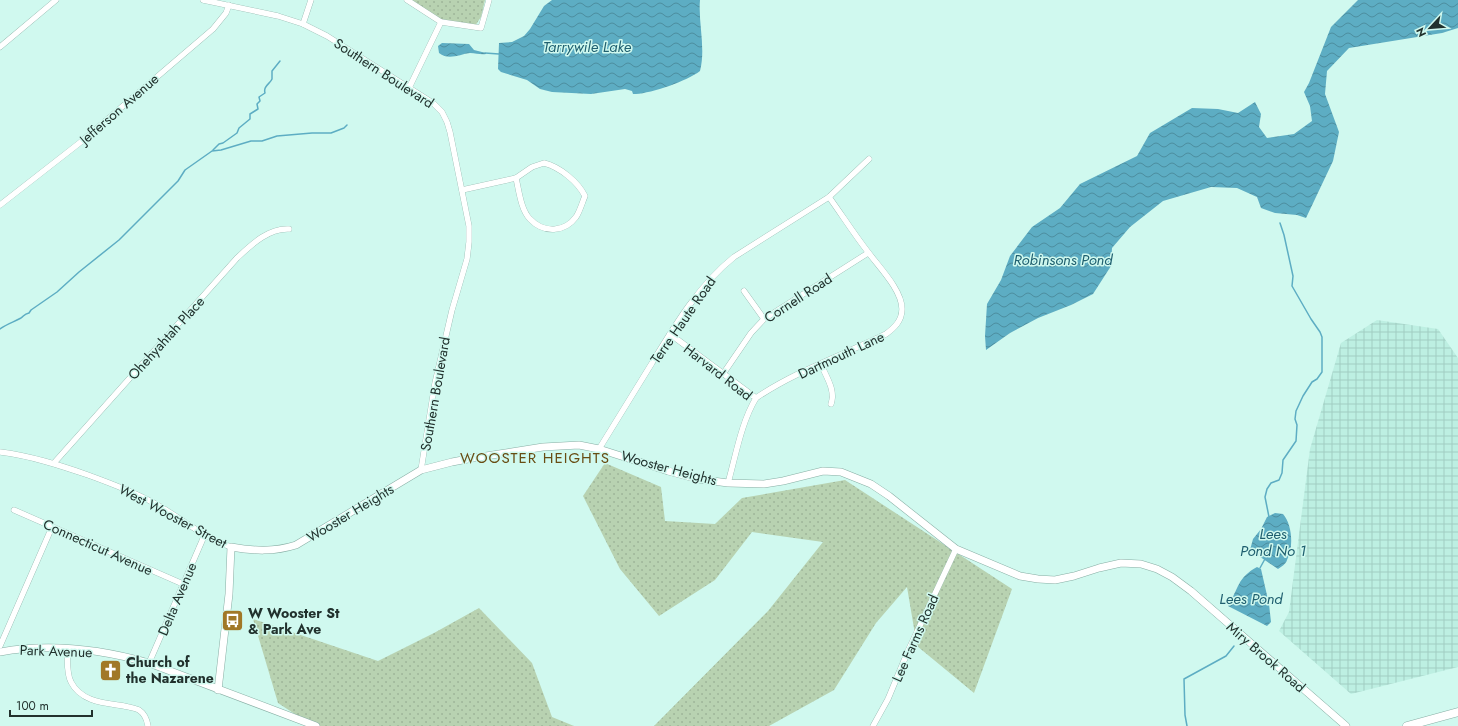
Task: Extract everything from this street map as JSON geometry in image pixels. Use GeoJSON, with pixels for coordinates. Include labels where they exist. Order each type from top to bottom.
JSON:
{"type":"FeatureCollection","features":[{"type":"Feature","properties":{"kind":"highway"},"geometry":{"type":"LineString","coordinates":[[1407,726],[1458,712]]}},
{"type":"Feature","properties":{"kind":"main road","name":"Wooster Heights"},"geometry":{"type":"LineString","coordinates":[[231,547],[268,551],[284,549],[296,545],[421,470],[452,462],[543,447],[580,445],[600,449],[698,479],[728,483],[764,484],[823,471],[841,472],[871,484],[889,496],[956,549],[1020,576],[1038,580],[1055,580],[1074,576],[1098,568]]}},
{"type":"Feature","properties":{"kind":"main road","name":"West Wooster Street"},"geometry":{"type":"LineString","coordinates":[[218,690],[229,594],[231,547]]}},
{"type":"Feature","properties":{"kind":"main road","name":"Miry Brook Road"},"geometry":{"type":"LineString","coordinates":[[1098,568],[1121,563],[1141,564],[1157,569],[1172,577],[1191,591],[1346,726]]}},
{"type":"Feature","properties":{"kind":"main road","name":"Park Avenue"},"geometry":{"type":"LineString","coordinates":[[0,652],[20,648],[67,648],[125,656],[316,726]]}},
{"type":"Feature","properties":{"kind":"street"},"geometry":{"type":"LineString","coordinates":[[0,47],[56,0]]}},
{"type":"Feature","properties":{"kind":"street","name":"Southern Boulevard"},"geometry":{"type":"LineString","coordinates":[[203,0],[278,16],[303,24],[327,36],[433,103],[442,112],[447,122],[462,190],[469,242],[467,259],[452,310],[436,375],[421,470]]}},
{"type":"Feature","properties":{"kind":"street"},"geometry":{"type":"LineString","coordinates":[[303,24],[311,0]]}},
{"type":"Feature","properties":{"kind":"street"},"geometry":{"type":"LineString","coordinates":[[407,0],[441,22],[481,28],[489,0]]}},
{"type":"Feature","properties":{"kind":"street","name":"Jefferson Avenue"},"geometry":{"type":"LineString","coordinates":[[0,205],[82,141],[213,29],[226,13],[228,5]]}},
{"type":"Feature","properties":{"kind":"street"},"geometry":{"type":"LineString","coordinates":[[409,88],[441,22]]}},
{"type":"Feature","properties":{"kind":"street","name":"Terre Haute Road"},"geometry":{"type":"LineString","coordinates":[[600,449],[670,334],[707,282],[720,268],[734,258],[829,197],[869,159]]}},
{"type":"Feature","properties":{"kind":"street"},"geometry":{"type":"LineString","coordinates":[[462,190],[516,178],[532,167],[544,163],[552,165],[567,175],[581,189],[585,196],[577,216],[568,225],[560,229],[550,230],[539,227],[530,219],[524,208],[516,178]]}},
{"type":"Feature","properties":{"kind":"street","name":"Dartmouth Lane"},"geometry":{"type":"LineString","coordinates":[[756,398],[768,390],[886,334],[895,328],[900,319],[902,309],[899,296],[891,282],[868,253],[829,197]]}},
{"type":"Feature","properties":{"kind":"street","name":"Ohehyahtah Place"},"geometry":{"type":"LineString","coordinates":[[54,463],[237,258],[261,238],[273,231],[289,229]]}},
{"type":"Feature","properties":{"kind":"street","name":"Cornell Road"},"geometry":{"type":"LineString","coordinates":[[723,374],[751,333],[764,319],[868,253]]}},
{"type":"Feature","properties":{"kind":"street"},"geometry":{"type":"LineString","coordinates":[[744,291],[764,319]]}},
{"type":"Feature","properties":{"kind":"street","name":"Harvard Road"},"geometry":{"type":"LineString","coordinates":[[670,334],[756,398],[746,419],[728,483]]}},
{"type":"Feature","properties":{"kind":"street"},"geometry":{"type":"LineString","coordinates":[[821,364],[832,391],[833,397],[831,404]]}},
{"type":"Feature","properties":{"kind":"street","name":"West Wooster Street"},"geometry":{"type":"LineString","coordinates":[[0,452],[22,455],[54,463],[125,488],[154,503],[218,543],[231,547]]}},
{"type":"Feature","properties":{"kind":"street","name":"Connecticut Avenue"},"geometry":{"type":"LineString","coordinates":[[14,510],[183,584]]}},
{"type":"Feature","properties":{"kind":"street"},"geometry":{"type":"LineString","coordinates":[[0,646],[52,527]]}},
{"type":"Feature","properties":{"kind":"street","name":"Delta Avenue"},"geometry":{"type":"LineString","coordinates":[[149,664],[205,534]]}},
{"type":"Feature","properties":{"kind":"street","name":"Lee Farms Road"},"geometry":{"type":"LineString","coordinates":[[873,726],[888,699],[908,651],[956,549]]}},
{"type":"Feature","properties":{"kind":"street"},"geometry":{"type":"LineString","coordinates":[[67,648],[68,674],[70,682],[84,697],[140,711],[146,717],[148,726]]}},
{"type":"Feature","properties":{"kind":"shaded area"},"geometry":{"type":"Polygon","coordinates":[[[412,0],[485,0],[481,17],[475,26],[438,20],[412,0]]]}},
{"type":"Feature","properties":{"kind":"shaded area"},"geometry":{"type":"Polygon","coordinates":[[[1377,320],[1438,329],[1458,358],[1458,667],[1351,694],[1279,631],[1289,612],[1310,449],[1341,343],[1377,320]]]}},
{"type":"Feature","properties":{"kind":"shaded area"},"geometry":{"type":"Polygon","coordinates":[[[605,463],[661,487],[665,521],[715,524],[742,498],[845,480],[1012,589],[974,693],[917,646],[907,587],[876,623],[834,690],[769,726],[654,726],[768,611],[823,542],[752,532],[715,580],[659,616],[620,569],[583,496],[605,463]]]}},
{"type":"Feature","properties":{"kind":"shaded area"},"geometry":{"type":"Polygon","coordinates":[[[479,608],[532,663],[552,717],[574,726],[313,726],[278,703],[253,619],[378,661],[434,633],[479,608]]]}},
{"type":"Feature","properties":{"kind":"water","name":"Tarrywile Lake"},"geometry":{"type":"Polygon","coordinates":[[[552,0],[700,0],[702,62],[700,71],[687,79],[669,86],[636,94],[633,94],[632,91],[625,89],[591,94],[552,92],[540,89],[527,80],[501,72],[498,69],[499,43],[512,42],[524,36],[544,6],[552,0]]]}},
{"type":"Feature","properties":{"kind":"water","name":"Robinsons Pond"},"geometry":{"type":"Polygon","coordinates":[[[1358,0],[1458,0],[1458,28],[1442,33],[1349,48],[1327,71],[1325,94],[1339,132],[1333,161],[1306,218],[1297,215],[1275,213],[1261,208],[1257,197],[1237,188],[1211,187],[1163,201],[1130,227],[1112,248],[1111,266],[1093,294],[1071,305],[1038,318],[1010,333],[986,350],[985,336],[987,304],[1001,280],[1010,256],[1032,227],[1060,208],[1080,184],[1137,156],[1150,133],[1192,108],[1218,109],[1238,113],[1255,102],[1261,114],[1259,127],[1267,138],[1294,134],[1312,121],[1310,106],[1304,92],[1331,27],[1358,0]]]}},
{"type":"Feature","properties":{"kind":"water"},"geometry":{"type":"Polygon","coordinates":[[[442,43],[469,44],[474,50],[486,54],[470,53],[447,57],[439,53],[438,46],[442,43]]]}},
{"type":"Feature","properties":{"kind":"water","name":"Lees Pond No 1"},"geometry":{"type":"Polygon","coordinates":[[[1275,513],[1283,514],[1286,518],[1291,536],[1291,549],[1286,563],[1278,569],[1250,550],[1253,539],[1261,529],[1267,517],[1275,513]]]}},
{"type":"Feature","properties":{"kind":"water","name":"Lees Pond"},"geometry":{"type":"Polygon","coordinates":[[[1257,567],[1261,569],[1269,604],[1271,622],[1267,626],[1228,606],[1242,579],[1250,571],[1257,567]]]}},
{"type":"Feature","properties":{"kind":"waterway"},"geometry":{"type":"LineString","coordinates":[[485,53],[499,54]]}},
{"type":"Feature","properties":{"kind":"waterway"},"geometry":{"type":"LineString","coordinates":[[213,150],[219,144],[223,143],[237,133],[239,128],[250,119],[250,114],[258,109],[257,104],[260,101],[259,97],[265,93],[266,87],[272,79],[272,71],[280,61]]}},
{"type":"Feature","properties":{"kind":"waterway"},"geometry":{"type":"LineString","coordinates":[[0,329],[29,313],[57,292],[119,240],[178,181],[185,170],[212,151],[221,150],[251,141],[262,141],[277,136],[331,133],[344,128],[347,125]]}},
{"type":"Feature","properties":{"kind":"waterway"},"geometry":{"type":"LineString","coordinates":[[1269,517],[1265,497],[1267,489],[1271,483],[1279,480],[1282,473],[1283,460],[1296,441],[1296,411],[1312,382],[1317,379],[1322,372],[1322,337],[1292,286],[1293,276],[1280,223]]}},
{"type":"Feature","properties":{"kind":"waterway"},"geometry":{"type":"LineString","coordinates":[[1260,568],[1266,557]]}},
{"type":"Feature","properties":{"kind":"waterway"},"geometry":{"type":"LineString","coordinates":[[1187,726],[1185,715],[1184,679],[1226,656],[1234,646]]}},
{"type":"Feature","properties":{"kind":"place","name":"W Wooster St & Park Ave"},"geometry":{"type":"Point","coordinates":[232,621]}},
{"type":"Feature","properties":{"kind":"place","name":"Church of the Nazarene"},"geometry":{"type":"Point","coordinates":[110,670]}},
{"type":"Feature","properties":{"kind":"district","name":"WOOSTER HEIGHTS"},"geometry":{"type":"Point","coordinates":[535,458]}}]}
